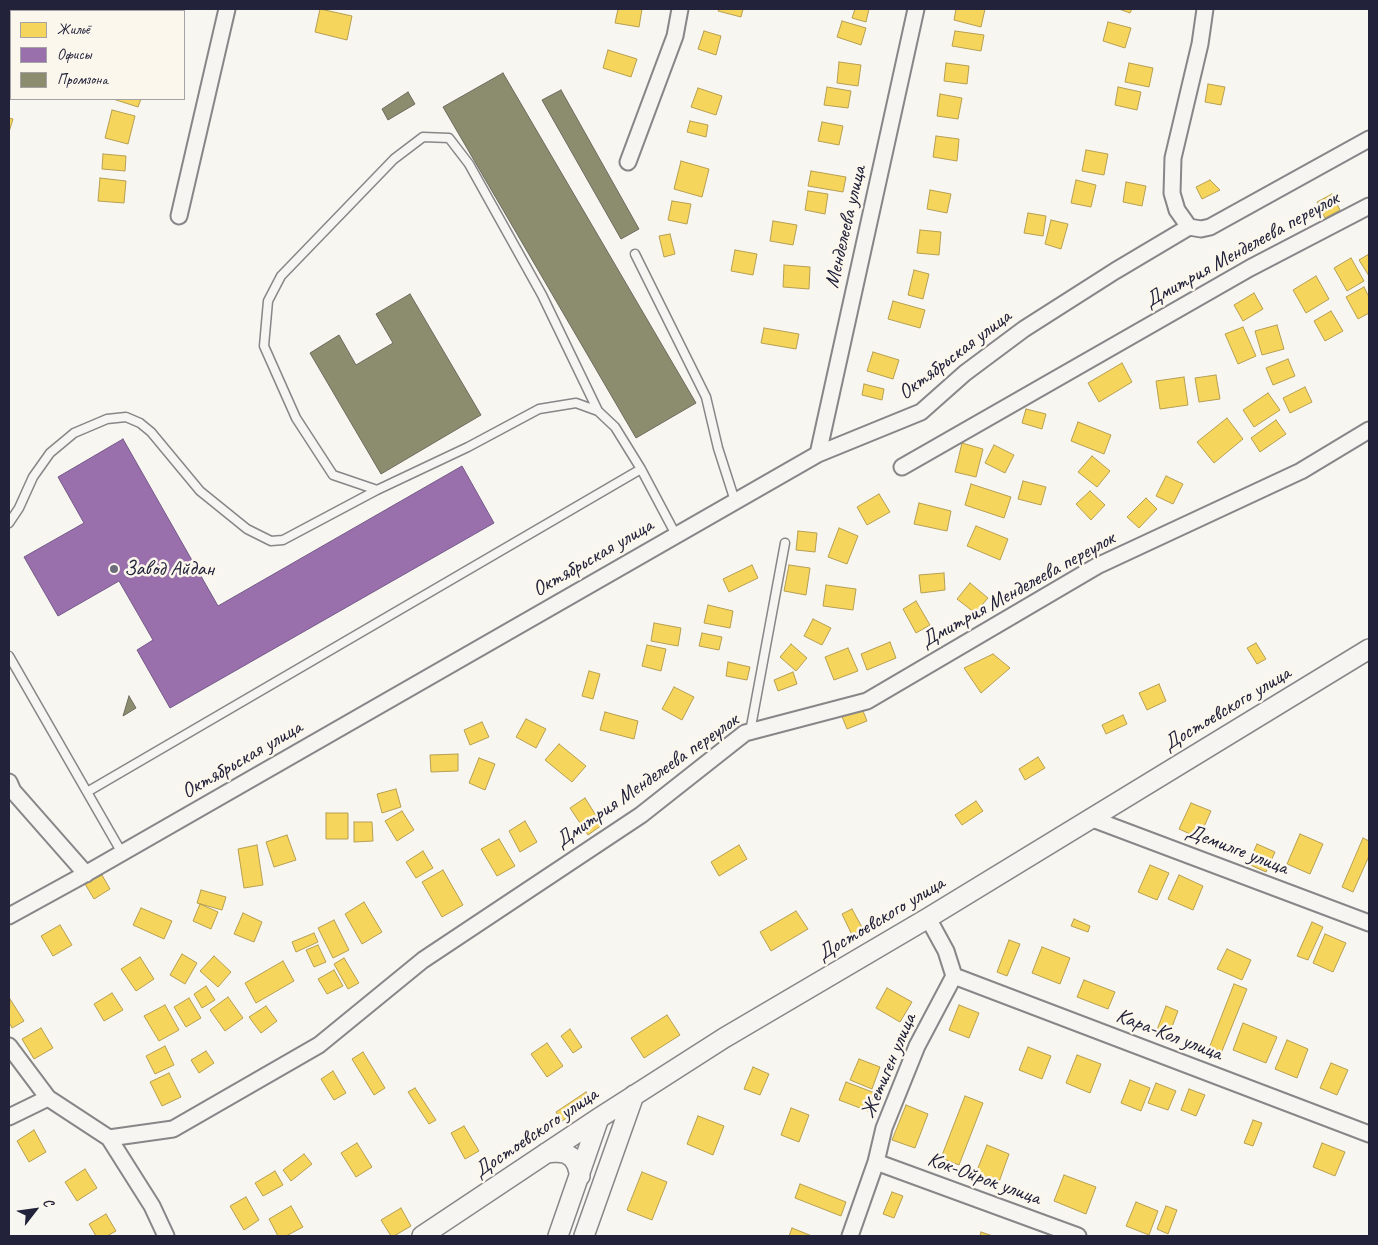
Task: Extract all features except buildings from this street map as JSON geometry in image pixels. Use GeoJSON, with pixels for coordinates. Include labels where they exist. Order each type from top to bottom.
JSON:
{"type":"FeatureCollection","features":[{"type":"Feature","properties":{"kind":"street"},"geometry":{"type":"LineString","coordinates":[[179,216],[227,9]]}},
{"type":"Feature","properties":{"kind":"street"},"geometry":{"type":"LineString","coordinates":[[628,162],[675,36],[680,9]]}},
{"type":"Feature","properties":{"kind":"street","name":"Менделеева улица"},"geometry":{"type":"LineString","coordinates":[[818,454],[916,9]]}},
{"type":"Feature","properties":{"kind":"street"},"geometry":{"type":"LineString","coordinates":[[1188,227],[1178,210],[1172,192],[1173,158],[1200,44],[1206,9]]}},
{"type":"Feature","properties":{"kind":"street","name":"Дмитрия Менделеева переулок"},"geometry":{"type":"LineString","coordinates":[[1188,227],[1201,229],[1210,227],[1369,140]]}},
{"type":"Feature","properties":{"kind":"street","name":"Дмитрия Менделеева переулок"},"geometry":{"type":"LineString","coordinates":[[902,467],[1250,268],[1369,206]]}},
{"type":"Feature","properties":{"kind":"street","name":"Октябрьская улица"},"geometry":{"type":"LineString","coordinates":[[9,916],[86,874],[818,454],[921,412],[965,373],[1024,329],[1188,227]]}},
{"type":"Feature","properties":{"kind":"street","name":"Дмитрия Менделеева переулок"},"geometry":{"type":"LineString","coordinates":[[109,1138],[174,1129],[319,1046],[423,960],[641,815],[745,733],[867,701],[1097,566],[1301,471],[1369,430]]}},
{"type":"Feature","properties":{"kind":"street","name":"Достоевского улица"},"geometry":{"type":"LineString","coordinates":[[422,1236],[634,1095],[724,1038],[928,918],[1369,649]]}},
{"type":"Feature","properties":{"kind":"street"},"geometry":{"type":"LineString","coordinates":[[9,782],[13,791],[86,874]]}},
{"type":"Feature","properties":{"kind":"street","name":"Демилге улица"},"geometry":{"type":"LineString","coordinates":[[1090,818],[1369,923]]}},
{"type":"Feature","properties":{"kind":"street"},"geometry":{"type":"LineString","coordinates":[[928,918],[946,951],[954,976]]}},
{"type":"Feature","properties":{"kind":"street","name":"Кара-Кол улица"},"geometry":{"type":"LineString","coordinates":[[954,976],[1369,1134]]}},
{"type":"Feature","properties":{"kind":"street","name":"Жетиген улица"},"geometry":{"type":"LineString","coordinates":[[850,1236],[876,1162],[884,1128],[917,1046],[954,976]]}},
{"type":"Feature","properties":{"kind":"street"},"geometry":{"type":"LineString","coordinates":[[9,1046],[48,1098],[109,1138],[152,1206],[166,1236]]}},
{"type":"Feature","properties":{"kind":"street"},"geometry":{"type":"LineString","coordinates":[[584,1236],[634,1095]]}},
{"type":"Feature","properties":{"kind":"street"},"geometry":{"type":"LineString","coordinates":[[9,1117],[48,1098]]}},
{"type":"Feature","properties":{"kind":"street"},"geometry":{"type":"LineString","coordinates":[[599,1118],[617,1146]]}},
{"type":"Feature","properties":{"kind":"street"},"geometry":{"type":"LineString","coordinates":[[558,1236],[599,1118]]}},
{"type":"Feature","properties":{"kind":"street"},"geometry":{"type":"LineString","coordinates":[[546,1153],[565,1153],[573,1158],[580,1176]]}},
{"type":"Feature","properties":{"kind":"street","name":"Кок-Ойрок улица"},"geometry":{"type":"LineString","coordinates":[[876,1162],[1078,1236]]}},
{"type":"Feature","properties":{"kind":"lane"},"geometry":{"type":"LineString","coordinates":[[377,490],[333,475],[296,418],[264,346],[268,302],[281,276],[394,159],[423,137],[449,138],[469,164],[542,295],[598,411]]}},
{"type":"Feature","properties":{"kind":"lane"},"geometry":{"type":"LineString","coordinates":[[635,254],[706,397],[718,448],[735,501]]}},
{"type":"Feature","properties":{"kind":"lane"},"geometry":{"type":"LineString","coordinates":[[9,523],[19,508],[33,477],[50,453],[74,433],[107,419],[126,417],[140,423],[152,432],[200,491],[247,529],[271,540],[283,540],[377,490],[468,447],[539,409],[576,403],[598,411],[615,426],[641,469],[676,535]]}},
{"type":"Feature","properties":{"kind":"lane"},"geometry":{"type":"LineString","coordinates":[[87,792],[641,469]]}},
{"type":"Feature","properties":{"kind":"lane"},"geometry":{"type":"LineString","coordinates":[[750,732],[785,543]]}},
{"type":"Feature","properties":{"kind":"lane"},"geometry":{"type":"LineString","coordinates":[[9,656],[122,853]]}},
{"type":"Feature","properties":{"kind":"place","name":"Завод Айдан"},"geometry":{"type":"Point","coordinates":[114,569]}}]}
